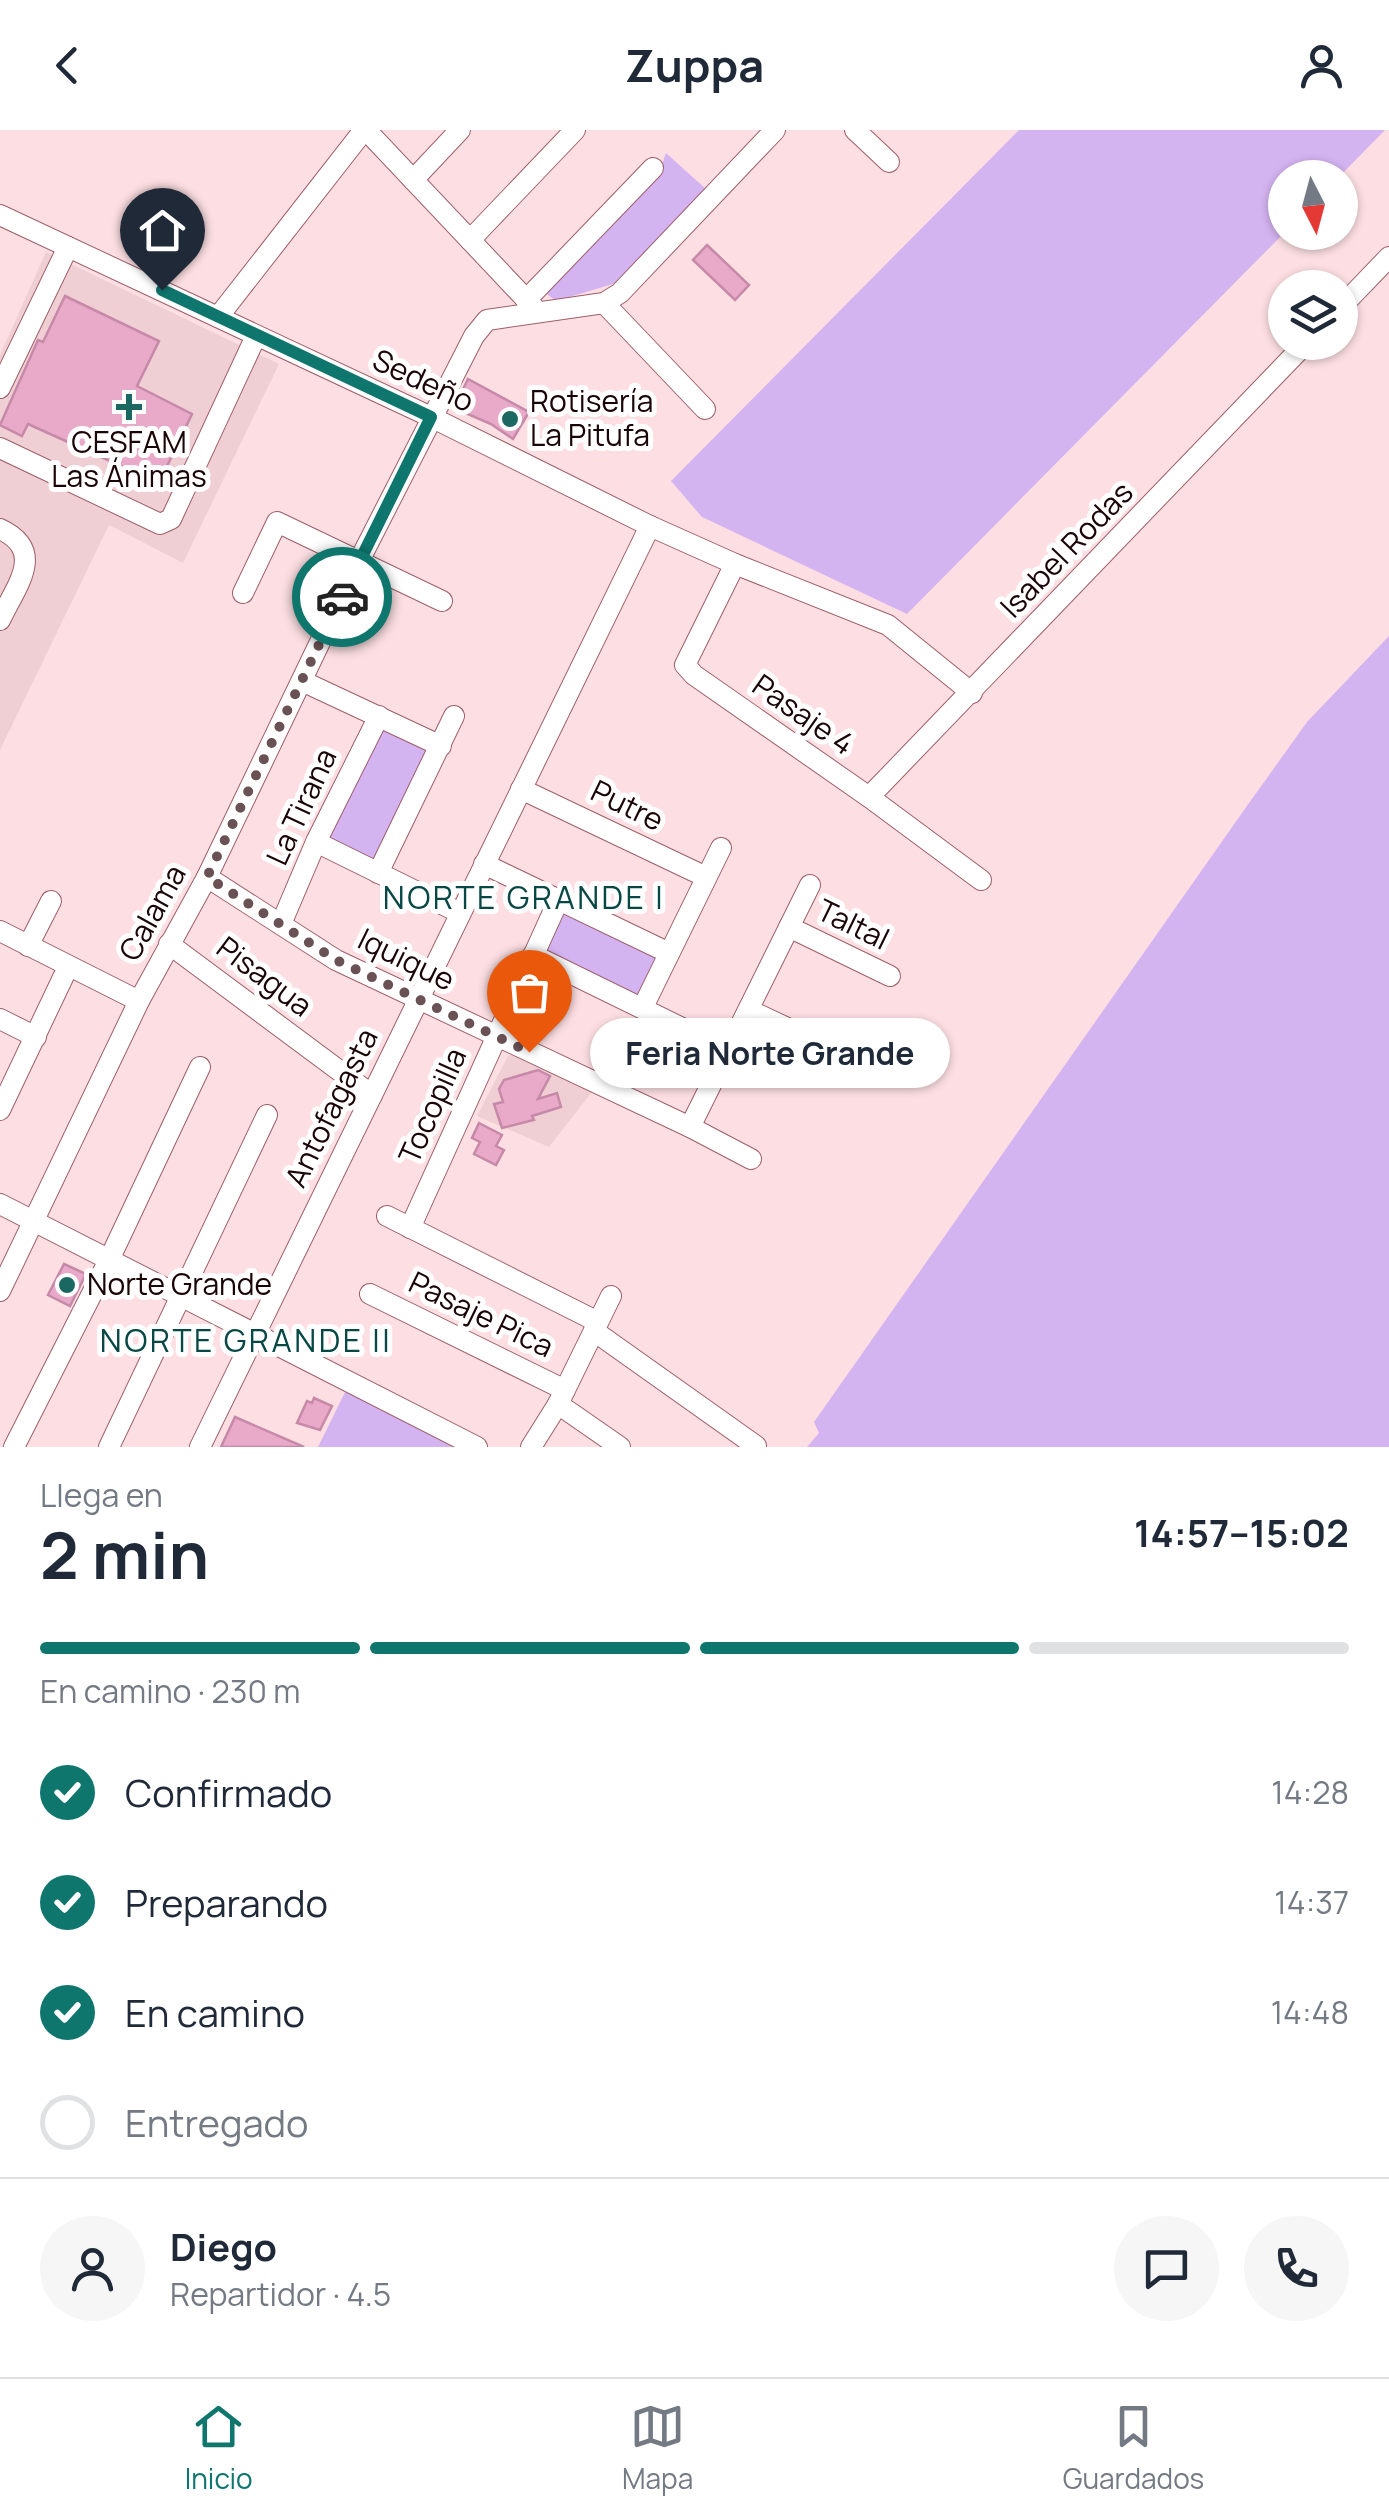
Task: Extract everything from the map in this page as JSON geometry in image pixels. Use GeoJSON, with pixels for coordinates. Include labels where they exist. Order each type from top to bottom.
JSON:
{"type":"FeatureCollection","features":[{"type":"Feature","properties":{"kind":"street"},"geometry":{"type":"LineString","coordinates":[[218,317],[365,130],[532,306],[604,303],[620,294],[772,131]]}},
{"type":"Feature","properties":{"kind":"street"},"geometry":{"type":"LineString","coordinates":[[414,180],[460,130]]}},
{"type":"Feature","properties":{"kind":"street"},"geometry":{"type":"LineString","coordinates":[[470,240],[575,130]]}},
{"type":"Feature","properties":{"kind":"street"},"geometry":{"type":"LineString","coordinates":[[855,130],[888,162]]}},
{"type":"Feature","properties":{"kind":"street"},"geometry":{"type":"LineString","coordinates":[[532,306],[653,168]]}},
{"type":"Feature","properties":{"kind":"street","name":"Sedeño"},"geometry":{"type":"LineString","coordinates":[[0,215],[431,417],[650,526],[888,625],[972,692]]}},
{"type":"Feature","properties":{"kind":"street"},"geometry":{"type":"LineString","coordinates":[[0,388],[68,247]]}},
{"type":"Feature","properties":{"kind":"street"},"geometry":{"type":"LineString","coordinates":[[1358,290],[1389,258]]}},
{"type":"Feature","properties":{"kind":"street"},"geometry":{"type":"LineString","coordinates":[[604,303],[705,409]]}},
{"type":"Feature","properties":{"kind":"street","name":"Calama"},"geometry":{"type":"LineString","coordinates":[[0,1291],[139,1001],[207,877],[468,346],[488,320],[532,306]]}},
{"type":"Feature","properties":{"kind":"street"},"geometry":{"type":"LineString","coordinates":[[0,448],[160,524],[171,519],[256,336]]}},
{"type":"Feature","properties":{"kind":"street","name":"Isabel Rodas"},"geometry":{"type":"LineString","coordinates":[[869,797],[1290,360]]}},
{"type":"Feature","properties":{"kind":"street"},"geometry":{"type":"LineString","coordinates":[[243,593],[277,522],[442,601]]}},
{"type":"Feature","properties":{"kind":"street","name":"Antofagasta"},"geometry":{"type":"LineString","coordinates":[[200,1447],[650,526]]}},
{"type":"Feature","properties":{"kind":"street"},"geometry":{"type":"LineString","coordinates":[[0,528],[18,538],[26,557],[0,620]]}},
{"type":"Feature","properties":{"kind":"street","name":"Pasaje 4"},"geometry":{"type":"LineString","coordinates":[[734,564],[684,665],[981,880]]}},
{"type":"Feature","properties":{"kind":"street"},"geometry":{"type":"LineString","coordinates":[[302,681],[441,746]]}},
{"type":"Feature","properties":{"kind":"street","name":"La Tirana"},"geometry":{"type":"LineString","coordinates":[[281,924],[316,842],[379,716]]}},
{"type":"Feature","properties":{"kind":"street"},"geometry":{"type":"LineString","coordinates":[[378,872],[454,716]]}},
{"type":"Feature","properties":{"kind":"street","name":"Putre"},"geometry":{"type":"LineString","coordinates":[[522,788],[706,877]]}},
{"type":"Feature","properties":{"kind":"street"},"geometry":{"type":"LineString","coordinates":[[316,842],[460,914]]}},
{"type":"Feature","properties":{"kind":"street"},"geometry":{"type":"LineString","coordinates":[[643,1007],[721,848]]}},
{"type":"Feature","properties":{"kind":"street"},"geometry":{"type":"LineString","coordinates":[[484,864],[669,953]]}},
{"type":"Feature","properties":{"kind":"street","name":"Iquique"},"geometry":{"type":"LineString","coordinates":[[207,877],[336,960],[751,1159]]}},
{"type":"Feature","properties":{"kind":"street"},"geometry":{"type":"LineString","coordinates":[[690,1127],[810,886]]}},
{"type":"Feature","properties":{"kind":"street","name":"Tocopilla"},"geometry":{"type":"LineString","coordinates":[[410,1228],[559,900]]}},
{"type":"Feature","properties":{"kind":"street"},"geometry":{"type":"LineString","coordinates":[[28,946],[51,902]]}},
{"type":"Feature","properties":{"kind":"street","name":"Taltal"},"geometry":{"type":"LineString","coordinates":[[790,927],[890,976]]}},
{"type":"Feature","properties":{"kind":"street"},"geometry":{"type":"LineString","coordinates":[[0,932],[139,1001]]}},
{"type":"Feature","properties":{"kind":"street","name":"Pisagua"},"geometry":{"type":"LineString","coordinates":[[169,944],[372,1095]]}},
{"type":"Feature","properties":{"kind":"street"},"geometry":{"type":"LineString","coordinates":[[533,955],[730,1051]]}},
{"type":"Feature","properties":{"kind":"street"},"geometry":{"type":"LineString","coordinates":[[1,1108],[68,967]]}},
{"type":"Feature","properties":{"kind":"street"},"geometry":{"type":"LineString","coordinates":[[749,1010],[834,1050]]}},
{"type":"Feature","properties":{"kind":"street"},"geometry":{"type":"LineString","coordinates":[[0,1019],[36,1037]]}},
{"type":"Feature","properties":{"kind":"street"},"geometry":{"type":"LineString","coordinates":[[14,1447],[109,1260],[200,1067]]}},
{"type":"Feature","properties":{"kind":"street"},"geometry":{"type":"LineString","coordinates":[[109,1447],[267,1116]]}},
{"type":"Feature","properties":{"kind":"street"},"geometry":{"type":"LineString","coordinates":[[0,1204],[477,1447]]}},
{"type":"Feature","properties":{"kind":"street"},"geometry":{"type":"LineString","coordinates":[[387,1216],[596,1326],[756,1446]]}},
{"type":"Feature","properties":{"kind":"street","name":"Pasaje Pica"},"geometry":{"type":"LineString","coordinates":[[370,1294],[562,1397],[620,1447]]}},
{"type":"Feature","properties":{"kind":"street"},"geometry":{"type":"LineString","coordinates":[[531,1447],[562,1397],[611,1296]]}},
{"type":"Feature","properties":{"kind":"shaded area"},"geometry":{"type":"Polygon","coordinates":[[[1019,130],[1385,130],[1356,160],[1268,160],[1268,249],[907,614],[702,517],[671,481],[1019,130]]]}},
{"type":"Feature","properties":{"kind":"shaded area"},"geometry":{"type":"Polygon","coordinates":[[[666,153],[707,190],[616,283],[556,301],[543,291],[661,167],[666,153]]]}},
{"type":"Feature","properties":{"kind":"shaded area","name":"CESFAM Las Ánimas"},"geometry":{"type":"Polygon","coordinates":[[[46,252],[279,364],[183,563],[109,525],[0,750],[0,355],[46,252]]]}},
{"type":"Feature","properties":{"kind":"shaded area"},"geometry":{"type":"Polygon","coordinates":[[[1389,636],[1389,1447],[807,1447],[819,1433],[814,1422],[1307,722],[1389,636]]]}},
{"type":"Feature","properties":{"kind":"shaded area"},"geometry":{"type":"Polygon","coordinates":[[[382,727],[429,747],[372,863],[332,845],[330,837],[382,727]]]}},
{"type":"Feature","properties":{"kind":"shaded area"},"geometry":{"type":"Polygon","coordinates":[[[558,910],[659,959],[644,994],[632,997],[543,954],[558,910]]]}},
{"type":"Feature","properties":{"kind":"shaded area"},"geometry":{"type":"Polygon","coordinates":[[[517,1053],[595,1088],[549,1147],[477,1116],[508,1056],[517,1053]]]}},
{"type":"Feature","properties":{"kind":"shaded area"},"geometry":{"type":"Polygon","coordinates":[[[349,1384],[469,1447],[318,1447],[349,1384]]]}},
{"type":"Feature","properties":{"kind":"building"},"geometry":{"type":"Polygon","coordinates":[[[707,245],[749,285],[735,300],[693,260],[707,245]]]}},
{"type":"Feature","properties":{"kind":"building"},"geometry":{"type":"Polygon","coordinates":[[[65,296],[159,341],[137,386],[192,414],[159,483],[28,424],[22,436],[0,425],[38,340],[43,342],[65,296]]]}},
{"type":"Feature","properties":{"kind":"building"},"geometry":{"type":"Polygon","coordinates":[[[468,379],[529,412],[513,439],[491,424],[454,408],[468,379]]]}},
{"type":"Feature","properties":{"kind":"building"},"geometry":{"type":"Polygon","coordinates":[[[538,1070],[550,1076],[538,1099],[557,1093],[561,1107],[532,1116],[534,1120],[502,1128],[494,1104],[503,1102],[499,1089],[504,1080],[538,1070]]]}},
{"type":"Feature","properties":{"kind":"building"},"geometry":{"type":"Polygon","coordinates":[[[479,1123],[502,1135],[496,1146],[504,1150],[496,1165],[474,1154],[480,1142],[472,1138],[479,1123]]]}},
{"type":"Feature","properties":{"kind":"building","name":"Norte Grande"},"geometry":{"type":"Polygon","coordinates":[[[64,1264],[86,1274],[70,1306],[48,1295],[64,1264]]]}},
{"type":"Feature","properties":{"kind":"building"},"geometry":{"type":"Polygon","coordinates":[[[314,1398],[332,1406],[320,1430],[297,1423],[307,1401],[312,1403],[314,1398]]]}},
{"type":"Feature","properties":{"kind":"building"},"geometry":{"type":"Polygon","coordinates":[[[235,1417],[304,1447],[221,1447],[235,1417]]]}},
{"type":"Feature","properties":{"kind":"way so far"},"geometry":{"type":"LineString","coordinates":[[342,597],[207,877],[336,960],[529,1052]]}},
{"type":"Feature","properties":{"kind":"place","name":"CESFAM Las Ánimas"},"geometry":{"type":"Point","coordinates":[129,407]}},
{"type":"Feature","properties":{"kind":"place","name":"Rotisería La Pitufa"},"geometry":{"type":"Point","coordinates":[510,419]}},
{"type":"Feature","properties":{"kind":"place","name":"Feria Norte Grande"},"geometry":{"type":"Point","coordinates":[529,1052]}},
{"type":"Feature","properties":{"kind":"place","name":"Norte Grande"},"geometry":{"type":"Point","coordinates":[67,1285]}},
{"type":"Feature","properties":{"kind":"district","name":"NORTE GRANDE I"},"geometry":{"type":"Point","coordinates":[524,898]}},
{"type":"Feature","properties":{"kind":"district","name":"NORTE GRANDE II"},"geometry":{"type":"Point","coordinates":[246,1341]}},
{"type":"Feature","properties":{"kind":"route"},"geometry":{"type":"LineString","coordinates":[[162,290],[431,417],[342,597]]}}]}
